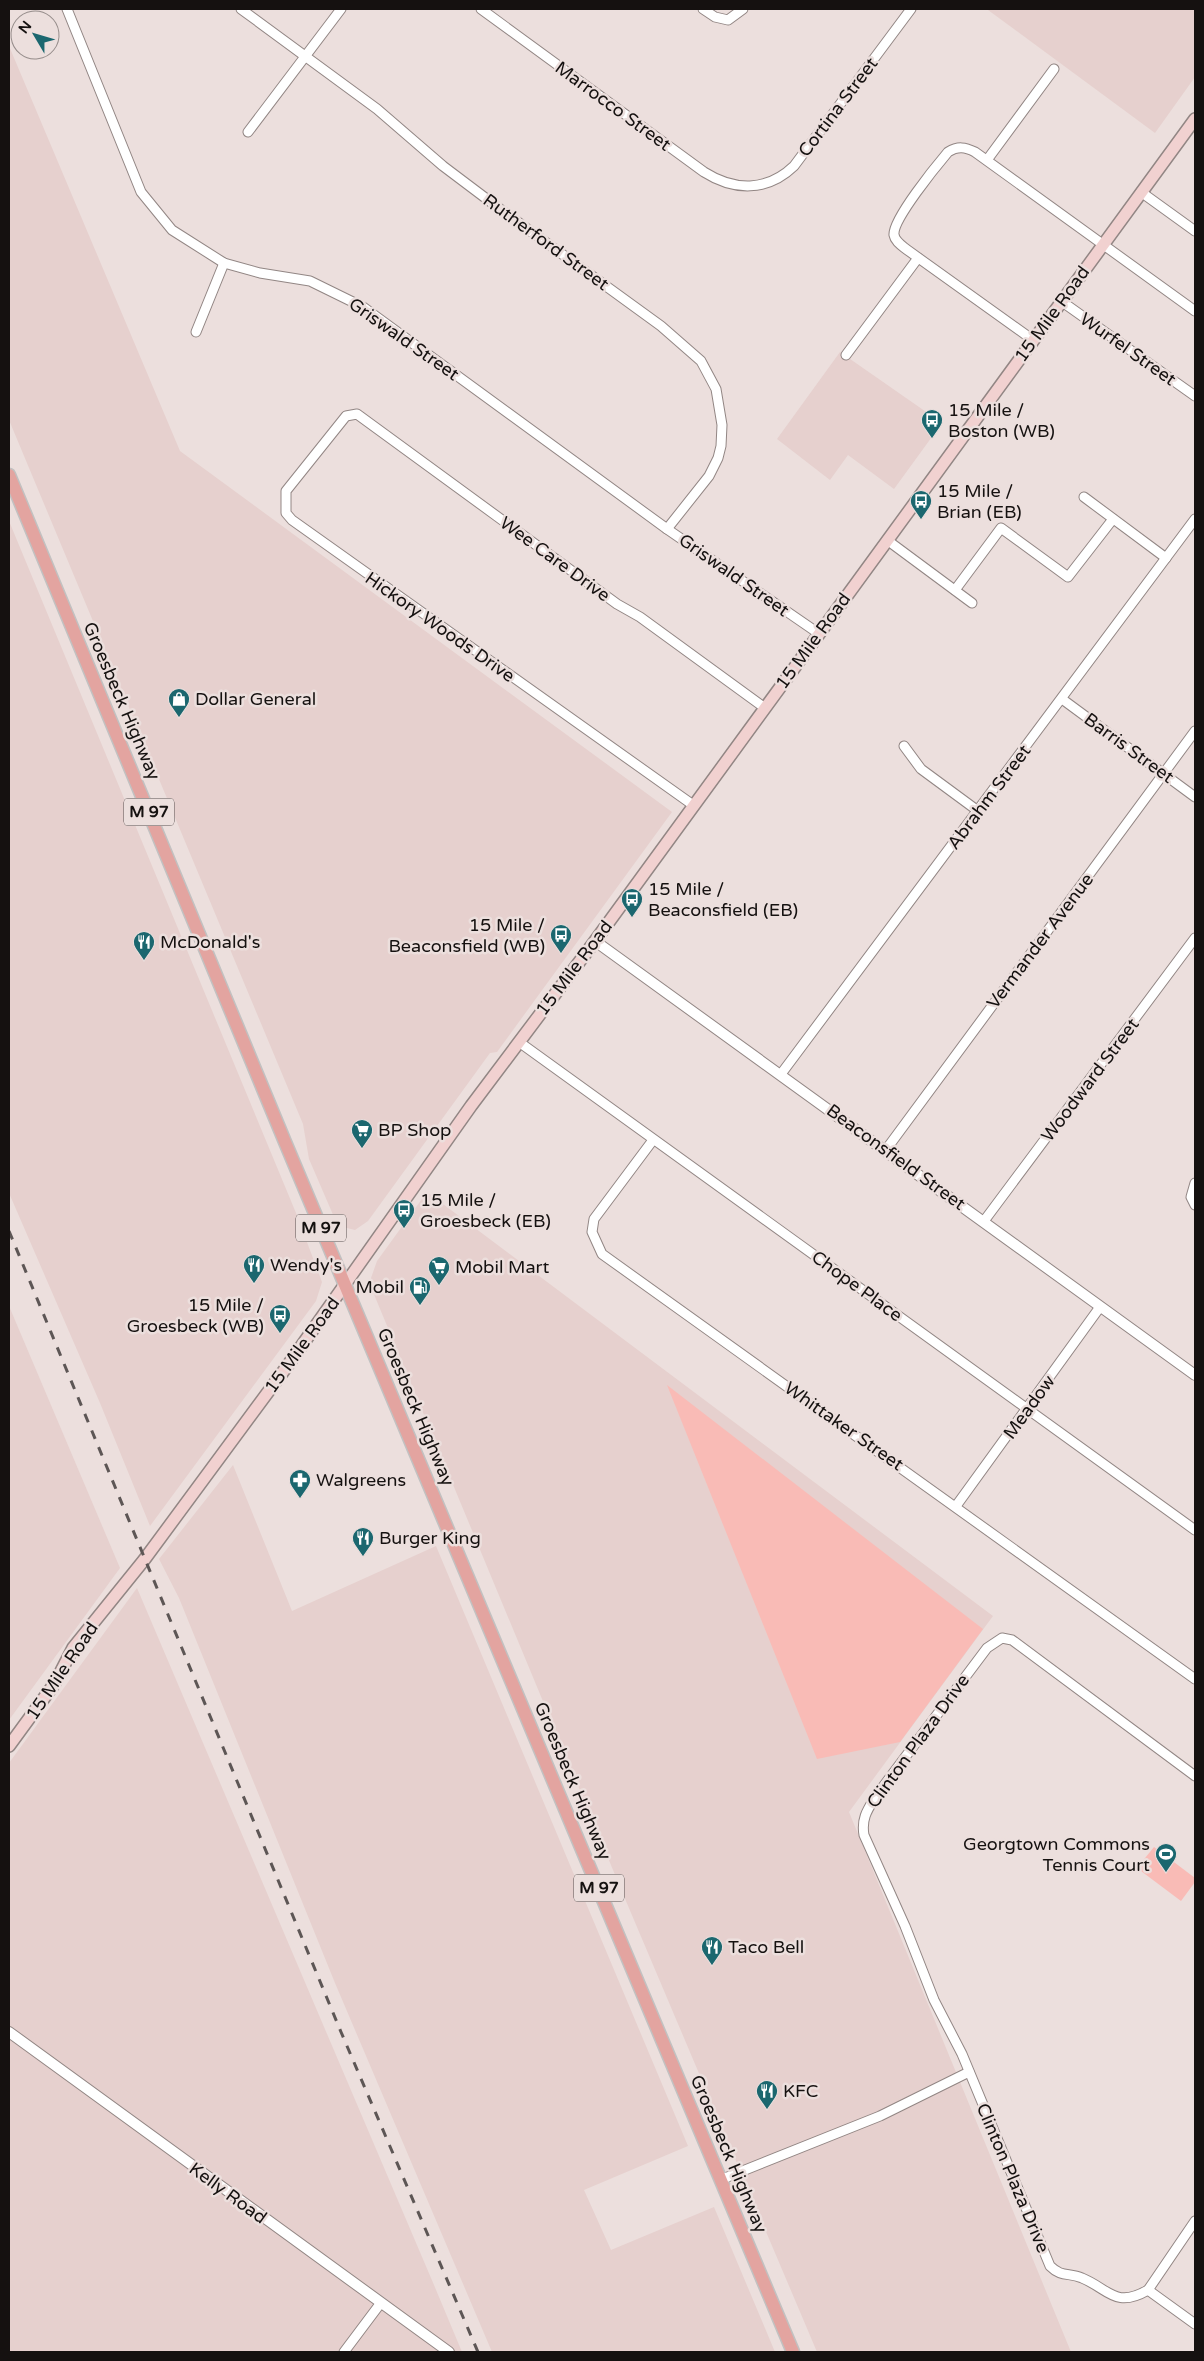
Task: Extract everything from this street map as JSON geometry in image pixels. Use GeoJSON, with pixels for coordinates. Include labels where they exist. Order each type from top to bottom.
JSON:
{"type":"FeatureCollection","features":[{"type":"Feature","properties":{"kind":"main road","name":"15 Mile Road"},"geometry":{"type":"LineString","coordinates":[[9,1746],[55,1683],[74,1648],[144,1560],[346,1286],[471,1106],[595,941],[1195,119]]}},
{"type":"Feature","properties":{"kind":"main road","name":"Groesbeck Highway"},"geometry":{"type":"LineString","coordinates":[[9,475],[346,1286],[793,2352]]}},
{"type":"Feature","properties":{"kind":"street","name":"Griswald Street"},"geometry":{"type":"LineString","coordinates":[[67,9],[141,192],[172,230],[224,263],[310,281],[346,297],[667,529],[818,633]]}},
{"type":"Feature","properties":{"kind":"street","name":"Rutherford Street"},"geometry":{"type":"LineString","coordinates":[[241,9],[377,110],[457,177],[661,326],[701,361],[716,389],[722,425],[718,458],[709,476],[667,529]]}},
{"type":"Feature","properties":{"kind":"street"},"geometry":{"type":"LineString","coordinates":[[248,132],[341,9]]}},
{"type":"Feature","properties":{"kind":"street","name":"Marrocco Street"},"geometry":{"type":"LineString","coordinates":[[481,9],[704,172],[726,184],[752,186]]}},
{"type":"Feature","properties":{"kind":"street"},"geometry":{"type":"LineString","coordinates":[[703,9],[715,17],[728,20],[743,9]]}},
{"type":"Feature","properties":{"kind":"street","name":"Cortina Street"},"geometry":{"type":"LineString","coordinates":[[752,186],[779,178],[794,166],[911,9]]}},
{"type":"Feature","properties":{"kind":"street"},"geometry":{"type":"LineString","coordinates":[[987,160],[1054,69]]}},
{"type":"Feature","properties":{"kind":"street"},"geometry":{"type":"LineString","coordinates":[[1033,340],[918,258],[898,243],[894,236],[897,221],[948,152],[967,147],[1105,244],[1195,311]]}},
{"type":"Feature","properties":{"kind":"street"},"geometry":{"type":"LineString","coordinates":[[1141,192],[1195,230]]}},
{"type":"Feature","properties":{"kind":"street"},"geometry":{"type":"LineString","coordinates":[[846,354],[918,258]]}},
{"type":"Feature","properties":{"kind":"street"},"geometry":{"type":"LineString","coordinates":[[196,332],[224,263]]}},
{"type":"Feature","properties":{"kind":"street","name":"Wurfel Street"},"geometry":{"type":"LineString","coordinates":[[1061,301],[1195,396]]}},
{"type":"Feature","properties":{"kind":"street","name":"Wee Care Drive"},"geometry":{"type":"LineString","coordinates":[[346,416],[357,414],[616,604],[640,617],[765,708]]}},
{"type":"Feature","properties":{"kind":"street","name":"Hickory Woods Drive"},"geometry":{"type":"LineString","coordinates":[[346,416],[286,492],[286,513],[292,520],[693,805]]}},
{"type":"Feature","properties":{"kind":"street"},"geometry":{"type":"LineString","coordinates":[[1084,497],[1166,558]]}},
{"type":"Feature","properties":{"kind":"street"},"geometry":{"type":"LineString","coordinates":[[954,590],[1001,528],[1068,577],[1114,519]]}},
{"type":"Feature","properties":{"kind":"street","name":"Abrahm Street"},"geometry":{"type":"LineString","coordinates":[[781,1074],[1195,519]]}},
{"type":"Feature","properties":{"kind":"street"},"geometry":{"type":"LineString","coordinates":[[887,540],[972,603]]}},
{"type":"Feature","properties":{"kind":"street","name":"Barris Street"},"geometry":{"type":"LineString","coordinates":[[1062,699],[1195,798]]}},
{"type":"Feature","properties":{"kind":"street","name":"Vermander Avenue"},"geometry":{"type":"LineString","coordinates":[[885,1151],[1195,732]]}},
{"type":"Feature","properties":{"kind":"street"},"geometry":{"type":"LineString","coordinates":[[904,746],[920,769],[978,811]]}},
{"type":"Feature","properties":{"kind":"street","name":"Woodward Street"},"geometry":{"type":"LineString","coordinates":[[984,1221],[1195,938]]}},
{"type":"Feature","properties":{"kind":"street","name":"Beaconsfield Street"},"geometry":{"type":"LineString","coordinates":[[595,941],[1195,1375]]}},
{"type":"Feature","properties":{"kind":"street","name":"Chope Place"},"geometry":{"type":"LineString","coordinates":[[520,1042],[1195,1530]]}},
{"type":"Feature","properties":{"kind":"street","name":"Whittaker Street"},"geometry":{"type":"LineString","coordinates":[[653,1140],[594,1219],[592,1232],[602,1254],[1195,1679]]}},
{"type":"Feature","properties":{"kind":"street"},"geometry":{"type":"LineString","coordinates":[[1193,1201],[1195,1183]]}},
{"type":"Feature","properties":{"kind":"street","name":"Meadow"},"geometry":{"type":"LineString","coordinates":[[956,1506],[1100,1307]]}},
{"type":"Feature","properties":{"kind":"street","name":"Clinton Plaza Drive"},"geometry":{"type":"LineString","coordinates":[[1148,2290],[1137,2296],[1114,2297],[1080,2277],[1061,2274],[1050,2266],[968,2072],[934,2000],[862,1826],[865,1813],[876,1796],[987,1648],[1002,1638],[1012,1640],[1195,1776]]}},
{"type":"Feature","properties":{"kind":"street","name":"Kelly Road"},"geometry":{"type":"LineString","coordinates":[[9,2032],[448,2352]]}},
{"type":"Feature","properties":{"kind":"street"},"geometry":{"type":"LineString","coordinates":[[720,2180],[880,2116],[968,2072]]}},
{"type":"Feature","properties":{"kind":"street"},"geometry":{"type":"LineString","coordinates":[[1195,2221],[1148,2290],[1195,2324]]}},
{"type":"Feature","properties":{"kind":"street"},"geometry":{"type":"LineString","coordinates":[[344,2352],[380,2304]]}},
{"type":"Feature","properties":{"kind":"shaded area"},"geometry":{"type":"Polygon","coordinates":[[[989,9],[1195,9],[1195,77],[1155,133],[989,9]]]}},
{"type":"Feature","properties":{"kind":"shaded area"},"geometry":{"type":"Polygon","coordinates":[[[9,46],[10,60],[15,60],[180,451],[672,812],[497,1052],[490,1053],[368,1221],[355,1230],[343,1227],[334,1217],[309,1159],[303,1124],[9,420],[9,46]]]}},
{"type":"Feature","properties":{"kind":"shaded area"},"geometry":{"type":"Polygon","coordinates":[[[840,352],[942,423],[894,489],[848,455],[830,480],[777,439],[840,352]]]}},
{"type":"Feature","properties":{"kind":"shaded area"},"geometry":{"type":"Polygon","coordinates":[[[9,521],[296,1213],[322,1282],[316,1301],[150,1526],[100,1403],[9,1193],[9,521]]]}},
{"type":"Feature","properties":{"kind":"shaded area"},"geometry":{"type":"Polygon","coordinates":[[[427,1192],[993,1616],[849,1812],[1071,2352],[817,2352],[623,1894],[373,1292],[371,1278],[377,1261],[427,1192]]]}},
{"type":"Feature","properties":{"kind":"shaded area"},"geometry":{"type":"Polygon","coordinates":[[[9,1306],[120,1568],[9,1720],[9,1306]]]}},
{"type":"Feature","properties":{"kind":"shaded area"},"geometry":{"type":"Polygon","coordinates":[[[667,1385],[983,1629],[900,1742],[817,1759],[667,1385]]]}},
{"type":"Feature","properties":{"kind":"shaded area"},"geometry":{"type":"Polygon","coordinates":[[[233,1465],[292,1611],[436,1546],[688,2146],[584,2190],[611,2250],[714,2207],[775,2352],[492,2352],[335,1983],[179,1598],[159,1559],[233,1465]]]}},
{"type":"Feature","properties":{"kind":"shaded area"},"geometry":{"type":"Polygon","coordinates":[[[137,1588],[462,2352],[9,2352],[9,1763],[137,1588]]]}},
{"type":"Feature","properties":{"kind":"shaded area","name":"Georgtown Commons Tennis Court"},"geometry":{"type":"Polygon","coordinates":[[[1154,1847],[1195,1878],[1195,1882],[1181,1901],[1137,1868],[1154,1847]]]}},
{"type":"Feature","properties":{"kind":"railway"},"geometry":{"type":"LineString","coordinates":[[9,1231],[341,2032],[478,2352]]}},
{"type":"Feature","properties":{"kind":"place","name":"15 Mile / Boston (WB)"},"geometry":{"type":"Point","coordinates":[932,439]}},
{"type":"Feature","properties":{"kind":"place","name":"15 Mile / Brian (EB)"},"geometry":{"type":"Point","coordinates":[921,520]}},
{"type":"Feature","properties":{"kind":"place","name":"Dollar General"},"geometry":{"type":"Point","coordinates":[179,718]}},
{"type":"Feature","properties":{"kind":"place","name":"15 Mile / Beaconsfield (EB)"},"geometry":{"type":"Point","coordinates":[632,918]}},
{"type":"Feature","properties":{"kind":"place","name":"15 Mile / Beaconsfield (WB)"},"geometry":{"type":"Point","coordinates":[561,954]}},
{"type":"Feature","properties":{"kind":"place","name":"McDonald's"},"geometry":{"type":"Point","coordinates":[144,961]}},
{"type":"Feature","properties":{"kind":"place","name":"BP Shop"},"geometry":{"type":"Point","coordinates":[362,1149]}},
{"type":"Feature","properties":{"kind":"place","name":"15 Mile / Groesbeck (EB)"},"geometry":{"type":"Point","coordinates":[404,1229]}},
{"type":"Feature","properties":{"kind":"place","name":"Wendy's"},"geometry":{"type":"Point","coordinates":[254,1284]}},
{"type":"Feature","properties":{"kind":"place","name":"Mobil Mart"},"geometry":{"type":"Point","coordinates":[439,1286]}},
{"type":"Feature","properties":{"kind":"place","name":"Mobil"},"geometry":{"type":"Point","coordinates":[420,1306]}},
{"type":"Feature","properties":{"kind":"place","name":"15 Mile / Groesbeck (WB)"},"geometry":{"type":"Point","coordinates":[280,1334]}},
{"type":"Feature","properties":{"kind":"place","name":"Walgreens"},"geometry":{"type":"Point","coordinates":[300,1499]}},
{"type":"Feature","properties":{"kind":"place","name":"Burger King"},"geometry":{"type":"Point","coordinates":[363,1557]}},
{"type":"Feature","properties":{"kind":"place","name":"Georgtown Commons Tennis Court"},"geometry":{"type":"Point","coordinates":[1166,1873]}},
{"type":"Feature","properties":{"kind":"place","name":"Taco Bell"},"geometry":{"type":"Point","coordinates":[712,1966]}},
{"type":"Feature","properties":{"kind":"place","name":"KFC"},"geometry":{"type":"Point","coordinates":[767,2110]}}]}
